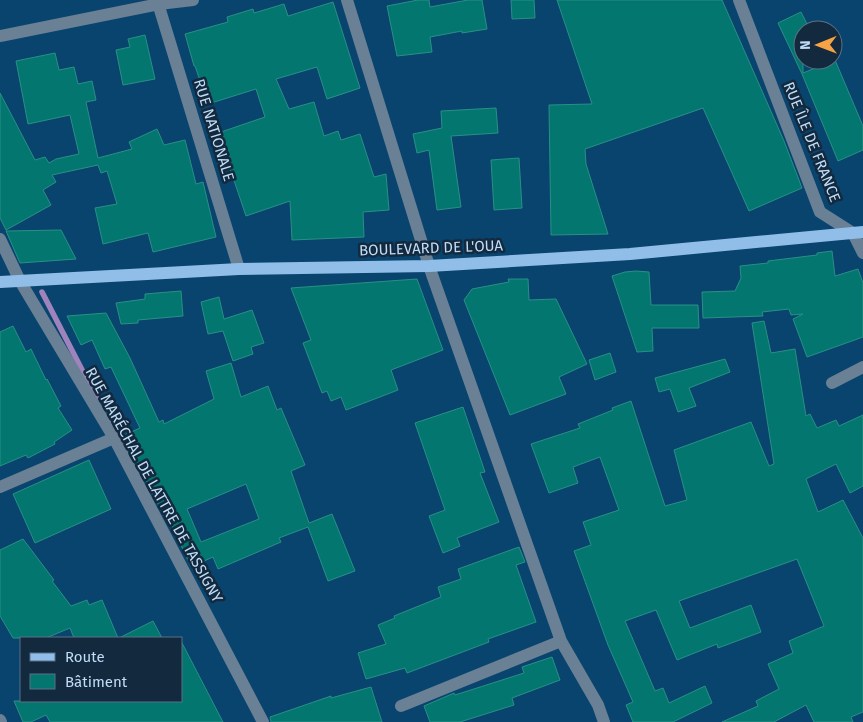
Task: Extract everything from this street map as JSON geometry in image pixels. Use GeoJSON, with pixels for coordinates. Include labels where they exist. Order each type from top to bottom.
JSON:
{"type":"FeatureCollection","features":[{"type":"Feature","properties":{"kind":"main road","name":"BOULEVARD DE L'OUA"},"geometry":{"type":"LineString","coordinates":[[0,282],[240,269],[429,266],[630,254],[858,232]]}},
{"type":"Feature","properties":{"kind":"street"},"geometry":{"type":"LineString","coordinates":[[0,36],[158,2],[193,0]]}},
{"type":"Feature","properties":{"kind":"street"},"geometry":{"type":"LineString","coordinates":[[348,0],[429,266],[561,641],[598,705],[604,722]]}},
{"type":"Feature","properties":{"kind":"street","name":"RUE ÎLE DE FRANCE"},"geometry":{"type":"LineString","coordinates":[[739,0],[820,212],[858,232]]}},
{"type":"Feature","properties":{"kind":"street","name":"RUE NATIONALE"},"geometry":{"type":"LineString","coordinates":[[158,2],[240,269]]}},
{"type":"Feature","properties":{"kind":"street"},"geometry":{"type":"LineString","coordinates":[[858,232],[863,253]]}},
{"type":"Feature","properties":{"kind":"street","name":"RUE MARÉCHAL DE LATTRE DE TASSIGNY"},"geometry":{"type":"LineString","coordinates":[[0,239],[20,281],[114,438],[263,722]]}},
{"type":"Feature","properties":{"kind":"street"},"geometry":{"type":"LineString","coordinates":[[832,383],[863,367]]}},
{"type":"Feature","properties":{"kind":"street"},"geometry":{"type":"LineString","coordinates":[[0,487],[114,438]]}},
{"type":"Feature","properties":{"kind":"street"},"geometry":{"type":"LineString","coordinates":[[401,706],[561,641]]}},
{"type":"Feature","properties":{"kind":"building"},"geometry":{"type":"Polygon","coordinates":[[[418,0],[429,0],[430,7],[468,0],[482,0],[487,29],[430,37],[432,52],[397,56],[387,6],[418,0]]]}},
{"type":"Feature","properties":{"kind":"building"},"geometry":{"type":"Polygon","coordinates":[[[511,0],[534,0],[535,18],[512,19],[511,0]]]}},
{"type":"Feature","properties":{"kind":"building"},"geometry":{"type":"Polygon","coordinates":[[[557,0],[722,0],[784,141],[802,188],[749,211],[703,108],[585,149],[586,164],[608,234],[551,235],[549,105],[592,104],[557,0]]]}},
{"type":"Feature","properties":{"kind":"building"},"geometry":{"type":"Polygon","coordinates":[[[333,2],[360,88],[327,99],[317,67],[276,79],[289,109],[314,102],[324,136],[338,131],[341,140],[360,134],[374,177],[386,174],[389,210],[363,212],[364,237],[292,240],[290,201],[246,216],[218,133],[265,117],[256,89],[208,104],[185,34],[228,22],[227,17],[253,9],[254,13],[284,4],[288,16],[333,2]]]}},
{"type":"Feature","properties":{"kind":"building"},"geometry":{"type":"Polygon","coordinates":[[[801,12],[805,20],[793,20],[793,55],[778,23],[801,12]]]}},
{"type":"Feature","properties":{"kind":"building"},"geometry":{"type":"Polygon","coordinates":[[[145,35],[155,79],[123,85],[116,50],[130,47],[128,39],[145,35]]]}},
{"type":"Feature","properties":{"kind":"building"},"geometry":{"type":"Polygon","coordinates":[[[55,53],[59,70],[74,67],[78,84],[92,81],[96,100],[86,102],[98,158],[132,149],[129,142],[157,129],[164,145],[185,140],[196,184],[203,182],[216,237],[153,252],[148,233],[103,244],[95,208],[117,204],[107,171],[101,173],[98,165],[52,175],[56,182],[43,190],[51,205],[6,230],[0,218],[0,93],[35,160],[45,157],[49,163],[56,159],[79,154],[70,115],[28,124],[16,61],[55,53]]]}},
{"type":"Feature","properties":{"kind":"building"},"geometry":{"type":"Polygon","coordinates":[[[800,70],[803,70],[803,73],[810,70],[839,70],[863,126],[863,150],[838,161],[800,70]]]}},
{"type":"Feature","properties":{"kind":"building"},"geometry":{"type":"Polygon","coordinates":[[[496,108],[498,133],[451,136],[461,207],[437,210],[429,150],[417,153],[413,134],[442,128],[441,111],[496,108]]]}},
{"type":"Feature","properties":{"kind":"building"},"geometry":{"type":"Polygon","coordinates":[[[519,158],[522,208],[494,210],[491,160],[519,158]]]}},
{"type":"Feature","properties":{"kind":"building"},"geometry":{"type":"Polygon","coordinates":[[[61,230],[76,259],[20,263],[6,231],[61,230]]]}},
{"type":"Feature","properties":{"kind":"building"},"geometry":{"type":"Polygon","coordinates":[[[832,251],[835,276],[858,269],[863,283],[863,337],[807,357],[793,319],[803,314],[791,315],[789,309],[762,312],[763,316],[703,318],[702,292],[735,291],[741,278],[740,266],[768,263],[768,261],[817,255],[817,253],[832,251]]]}},
{"type":"Feature","properties":{"kind":"building"},"geometry":{"type":"Polygon","coordinates":[[[636,271],[649,272],[651,305],[698,305],[699,328],[652,328],[653,351],[637,352],[612,276],[636,271]]]}},
{"type":"Feature","properties":{"kind":"building"},"geometry":{"type":"Polygon","coordinates":[[[417,279],[443,350],[391,370],[398,390],[346,410],[341,397],[331,401],[327,391],[322,393],[303,343],[311,340],[291,288],[417,279]]]}},
{"type":"Feature","properties":{"kind":"building"},"geometry":{"type":"Polygon","coordinates":[[[508,279],[528,279],[529,300],[556,299],[587,364],[559,377],[566,394],[510,415],[464,300],[472,289],[509,282],[508,279]]]}},
{"type":"Feature","properties":{"kind":"building"},"geometry":{"type":"Polygon","coordinates":[[[181,291],[183,316],[138,320],[138,323],[121,324],[116,303],[145,299],[145,294],[181,291]]]}},
{"type":"Feature","properties":{"kind":"building"},"geometry":{"type":"Polygon","coordinates":[[[219,297],[224,319],[252,310],[264,343],[251,347],[253,354],[233,361],[223,331],[208,334],[201,302],[219,297]]]}},
{"type":"Feature","properties":{"kind":"building"},"geometry":{"type":"Polygon","coordinates":[[[106,313],[130,358],[159,422],[163,420],[164,424],[214,399],[206,371],[231,363],[241,397],[268,386],[277,410],[281,408],[305,465],[291,471],[309,523],[332,514],[355,571],[328,581],[308,527],[279,538],[281,542],[218,569],[213,557],[191,567],[168,517],[165,518],[122,436],[140,428],[111,367],[105,369],[92,340],[81,345],[67,316],[106,313]],[[246,484],[187,509],[201,542],[259,519],[246,484]]]}},
{"type":"Feature","properties":{"kind":"building"},"geometry":{"type":"Polygon","coordinates":[[[764,321],[771,353],[795,349],[806,416],[810,414],[817,428],[836,420],[839,426],[863,415],[863,486],[850,493],[836,464],[806,479],[818,512],[843,500],[863,538],[863,712],[851,717],[853,722],[814,722],[806,705],[774,722],[722,722],[758,706],[756,701],[779,689],[768,664],[793,653],[789,641],[824,626],[797,559],[679,601],[690,628],[751,605],[761,632],[718,648],[717,644],[677,660],[656,610],[625,621],[655,691],[663,688],[669,703],[705,686],[712,703],[673,722],[633,722],[626,705],[633,702],[608,645],[574,551],[591,545],[583,522],[619,510],[600,457],[573,467],[578,483],[549,493],[531,444],[580,428],[578,424],[631,401],[665,506],[687,500],[674,450],[751,422],[769,466],[774,464],[752,323],[764,321]]]}},
{"type":"Feature","properties":{"kind":"building"},"geometry":{"type":"Polygon","coordinates":[[[13,326],[26,352],[31,349],[61,406],[58,408],[72,430],[54,442],[55,444],[28,458],[26,455],[0,466],[0,332],[13,326]]]}},
{"type":"Feature","properties":{"kind":"building"},"geometry":{"type":"Polygon","coordinates":[[[610,353],[616,372],[595,380],[589,360],[610,353]]]}},
{"type":"Feature","properties":{"kind":"building"},"geometry":{"type":"Polygon","coordinates":[[[725,359],[730,372],[689,388],[696,406],[678,412],[670,389],[659,392],[655,378],[725,359]]]}},
{"type":"Feature","properties":{"kind":"building"},"geometry":{"type":"Polygon","coordinates":[[[463,407],[485,472],[480,473],[499,522],[457,538],[460,546],[443,553],[429,516],[445,510],[415,423],[463,407]]]}},
{"type":"Feature","properties":{"kind":"building"},"geometry":{"type":"Polygon","coordinates":[[[89,460],[111,509],[35,543],[13,494],[89,460]]]}},
{"type":"Feature","properties":{"kind":"building"},"geometry":{"type":"Polygon","coordinates":[[[23,539],[71,606],[87,600],[89,605],[102,600],[118,637],[74,637],[70,628],[48,637],[13,638],[0,616],[0,550],[23,539]]]}},
{"type":"Feature","properties":{"kind":"building"},"geometry":{"type":"Polygon","coordinates":[[[519,547],[525,562],[516,565],[536,622],[488,639],[489,642],[407,673],[405,668],[366,679],[358,653],[386,644],[378,625],[395,618],[394,616],[441,597],[438,587],[461,579],[458,569],[519,547]]]}},
{"type":"Feature","properties":{"kind":"building"},"geometry":{"type":"Polygon","coordinates":[[[153,621],[161,637],[121,637],[153,621]]]}},
{"type":"Feature","properties":{"kind":"building"},"geometry":{"type":"Polygon","coordinates":[[[182,643],[223,722],[50,722],[46,715],[31,722],[23,722],[14,701],[182,702],[182,643]]]}},
{"type":"Feature","properties":{"kind":"building"},"geometry":{"type":"Polygon","coordinates":[[[552,657],[560,680],[512,698],[514,705],[460,722],[430,722],[424,706],[454,693],[455,695],[524,673],[522,667],[552,657]]]}},
{"type":"Feature","properties":{"kind":"building"},"geometry":{"type":"Polygon","coordinates":[[[371,687],[382,722],[271,722],[270,717],[331,696],[331,698],[371,687]]]}},
{"type":"Feature","properties":{"kind":"waterway"},"geometry":{"type":"LineString","coordinates":[[42,292],[97,399]]}}]}
